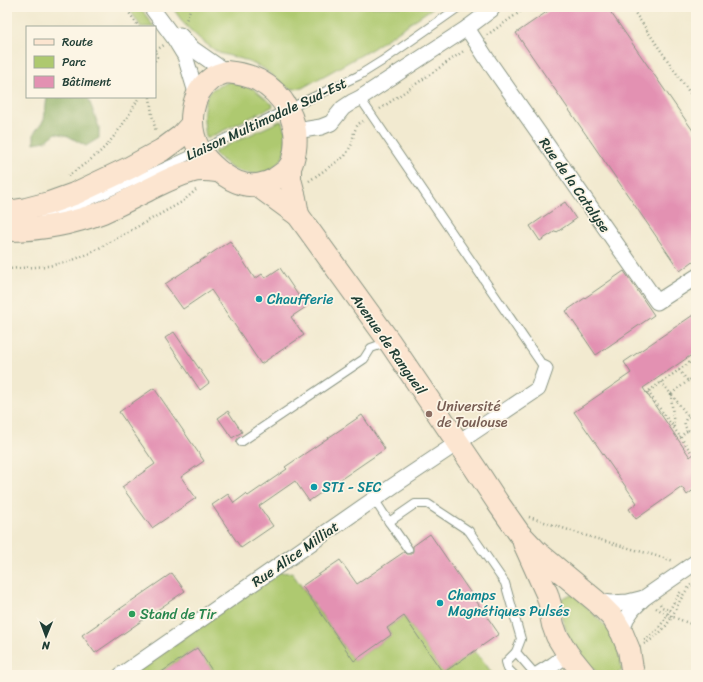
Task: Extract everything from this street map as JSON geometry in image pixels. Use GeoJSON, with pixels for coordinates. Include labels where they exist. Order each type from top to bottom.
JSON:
{"type":"FeatureCollection","features":[{"type":"Feature","properties":{"kind":"street"},"geometry":{"type":"LineString","coordinates":[[151,7],[174,38],[185,56],[197,96]]}},
{"type":"Feature","properties":{"kind":"street"},"geometry":{"type":"LineString","coordinates":[[160,7],[174,28],[193,49],[226,72]]}},
{"type":"Feature","properties":{"kind":"street"},"geometry":{"type":"LineString","coordinates":[[296,131],[321,127],[331,123],[343,108],[467,28],[493,7]]}},
{"type":"Feature","properties":{"kind":"street","name":"Rue de la Catalyse"},"geometry":{"type":"LineString","coordinates":[[467,28],[487,59],[657,302],[696,277]]}},
{"type":"Feature","properties":{"kind":"street"},"geometry":{"type":"LineString","coordinates":[[226,72],[243,74],[258,80],[270,88],[288,109],[291,116],[296,131],[294,154],[290,166],[282,174],[270,181],[257,185],[243,184],[229,178],[217,170],[208,161],[200,150],[196,141],[192,124],[192,112],[197,96],[203,86],[213,77],[226,72]]}},
{"type":"Feature","properties":{"kind":"street"},"geometry":{"type":"LineString","coordinates":[[9,222],[34,207],[74,194],[129,168],[162,150],[181,136],[192,124]]}},
{"type":"Feature","properties":{"kind":"street","name":"Avenue de Rangueil"},"geometry":{"type":"LineString","coordinates":[[290,166],[290,179],[298,215]]}},
{"type":"Feature","properties":{"kind":"street"},"geometry":{"type":"LineString","coordinates":[[9,222],[26,230],[84,219],[104,212],[165,182],[190,172],[217,170]]}},
{"type":"Feature","properties":{"kind":"street","name":"Avenue de Rangueil"},"geometry":{"type":"LineString","coordinates":[[257,185],[298,215],[389,342],[464,438],[475,468],[498,503],[521,524],[537,552],[589,595],[630,638],[630,672]]}},
{"type":"Feature","properties":{"kind":"street","name":"Rue Alice Milliat"},"geometry":{"type":"LineString","coordinates":[[121,675],[374,499],[538,388],[546,369]]}},
{"type":"Feature","properties":{"kind":"street","name":"Avenue de Rangueil"},"geometry":{"type":"LineString","coordinates":[[521,524],[531,561],[547,594],[551,608],[553,625],[557,636],[568,654],[585,675]]}},
{"type":"Feature","properties":{"kind":"street"},"geometry":{"type":"LineString","coordinates":[[630,638],[626,619],[633,609],[648,600],[696,562]]}},
{"type":"Feature","properties":{"kind":"street"},"geometry":{"type":"LineString","coordinates":[[551,608],[553,598],[557,594],[572,588],[611,603],[648,600]]}},
{"type":"Feature","properties":{"kind":"street"},"geometry":{"type":"LineString","coordinates":[[537,675],[568,654]]}},
{"type":"Feature","properties":{"kind":"lane","name":"Liaison Multimodale Sud-Est"},"geometry":{"type":"LineString","coordinates":[[9,222],[62,212],[85,203],[358,76],[459,7]]}},
{"type":"Feature","properties":{"kind":"lane"},"geometry":{"type":"LineString","coordinates":[[360,98],[546,369]]}},
{"type":"Feature","properties":{"kind":"lane","name":"Liaison Multimodale Sud-Est"},"geometry":{"type":"LineString","coordinates":[[38,216],[62,212]]}},
{"type":"Feature","properties":{"kind":"lane"},"geometry":{"type":"LineString","coordinates":[[241,442],[364,359],[371,348],[389,342]]}},
{"type":"Feature","properties":{"kind":"lane"},"geometry":{"type":"LineString","coordinates":[[374,499],[408,549]]}},
{"type":"Feature","properties":{"kind":"lane"},"geometry":{"type":"LineString","coordinates":[[389,522],[415,504],[428,504],[469,531],[505,583],[521,639],[516,652],[506,662],[508,669],[514,675]]}},
{"type":"Feature","properties":{"kind":"lane"},"geometry":{"type":"LineString","coordinates":[[516,652],[537,675]]}},
{"type":"Feature","properties":{"kind":"path"},"geometry":{"type":"LineString","coordinates":[[125,7],[138,26]]}},
{"type":"Feature","properties":{"kind":"path"},"geometry":{"type":"LineString","coordinates":[[183,27],[191,7]]}},
{"type":"Feature","properties":{"kind":"path"},"geometry":{"type":"LineString","coordinates":[[483,38],[526,7]]}},
{"type":"Feature","properties":{"kind":"path"},"geometry":{"type":"LineString","coordinates":[[631,7],[696,102]]}},
{"type":"Feature","properties":{"kind":"path"},"geometry":{"type":"LineString","coordinates":[[156,49],[169,42]]}},
{"type":"Feature","properties":{"kind":"path"},"geometry":{"type":"LineString","coordinates":[[379,110],[461,53]]}},
{"type":"Feature","properties":{"kind":"path"},"geometry":{"type":"LineString","coordinates":[[66,176],[79,169],[101,151],[117,132],[133,109],[138,98]]}},
{"type":"Feature","properties":{"kind":"path"},"geometry":{"type":"LineString","coordinates":[[150,98],[157,136]]}},
{"type":"Feature","properties":{"kind":"path"},"geometry":{"type":"LineString","coordinates":[[308,183],[345,156],[352,144],[354,132],[358,124],[363,121]]}},
{"type":"Feature","properties":{"kind":"path"},"geometry":{"type":"LineString","coordinates":[[7,268],[48,266],[68,262],[90,253],[182,202],[200,187]]}},
{"type":"Feature","properties":{"kind":"path"},"geometry":{"type":"LineString","coordinates":[[696,358],[647,392],[692,453],[696,448]]}},
{"type":"Feature","properties":{"kind":"path"},"geometry":{"type":"LineString","coordinates":[[679,370],[688,382]]}},
{"type":"Feature","properties":{"kind":"path"},"geometry":{"type":"LineString","coordinates":[[671,394],[696,376]]}},
{"type":"Feature","properties":{"kind":"path"},"geometry":{"type":"LineString","coordinates":[[661,382],[688,416]]}},
{"type":"Feature","properties":{"kind":"path"},"geometry":{"type":"LineString","coordinates":[[671,394],[674,428]]}},
{"type":"Feature","properties":{"kind":"path"},"geometry":{"type":"LineString","coordinates":[[696,414],[691,414],[688,416],[684,424],[690,432],[696,432]]}},
{"type":"Feature","properties":{"kind":"path"},"geometry":{"type":"LineString","coordinates":[[680,437],[688,430]]}},
{"type":"Feature","properties":{"kind":"path"},"geometry":{"type":"LineString","coordinates":[[521,524],[587,536],[675,561]]}},
{"type":"Feature","properties":{"kind":"path"},"geometry":{"type":"LineString","coordinates":[[640,646],[656,636],[664,628],[682,596],[689,586],[696,580]]}},
{"type":"Feature","properties":{"kind":"path"},"geometry":{"type":"LineString","coordinates":[[630,638],[652,636],[670,616],[670,611],[677,597],[687,584]]}},
{"type":"Feature","properties":{"kind":"path"},"geometry":{"type":"LineString","coordinates":[[648,600],[670,616],[696,626]]}},
{"type":"Feature","properties":{"kind":"path"},"geometry":{"type":"LineString","coordinates":[[658,603],[670,611]]}},
{"type":"Feature","properties":{"kind":"green space"},"geometry":{"type":"Polygon","coordinates":[[[128,7],[140,7],[153,26],[140,26],[128,7]]]}},
{"type":"Feature","properties":{"kind":"green space"},"geometry":{"type":"Polygon","coordinates":[[[172,7],[434,7],[372,49],[302,88],[294,89],[286,87],[263,68],[242,59],[219,53],[213,49],[184,24],[172,7]]]}},
{"type":"Feature","properties":{"kind":"green space"},"geometry":{"type":"Polygon","coordinates":[[[230,81],[254,89],[273,105],[272,107],[208,138],[206,137],[204,118],[206,98],[213,89],[230,81]]]}},
{"type":"Feature","properties":{"kind":"green space"},"geometry":{"type":"Polygon","coordinates":[[[47,98],[88,98],[99,127],[99,138],[86,146],[68,136],[56,133],[46,141],[34,143],[34,133],[44,120],[47,98]]]}},
{"type":"Feature","properties":{"kind":"green space"},"geometry":{"type":"Polygon","coordinates":[[[280,121],[282,122],[286,133],[286,146],[282,159],[273,168],[264,173],[255,174],[242,172],[231,168],[215,154],[215,151],[280,121]]]}},
{"type":"Feature","properties":{"kind":"green space"},"geometry":{"type":"Polygon","coordinates":[[[277,572],[292,573],[354,661],[391,635],[387,628],[404,616],[443,673],[474,651],[493,675],[215,675],[197,648],[157,675],[131,675],[277,572]]]}},
{"type":"Feature","properties":{"kind":"green space"},"geometry":{"type":"Polygon","coordinates":[[[569,595],[575,595],[615,636],[622,670],[616,675],[600,675],[590,666],[570,642],[558,606],[562,599],[569,595]]]}},
{"type":"Feature","properties":{"kind":"building"},"geometry":{"type":"Polygon","coordinates":[[[554,7],[607,7],[696,135],[696,259],[680,271],[516,33],[554,7]]]}},
{"type":"Feature","properties":{"kind":"building"},"geometry":{"type":"Polygon","coordinates":[[[565,202],[576,219],[540,241],[530,226],[565,202]]]}},
{"type":"Feature","properties":{"kind":"building","name":"Chaufferie"},"geometry":{"type":"Polygon","coordinates":[[[230,241],[255,279],[262,274],[265,278],[280,268],[306,307],[291,317],[304,335],[261,364],[211,290],[183,309],[165,284],[230,241]]]}},
{"type":"Feature","properties":{"kind":"building"},"geometry":{"type":"Polygon","coordinates":[[[624,271],[654,315],[596,355],[566,311],[624,271]]]}},
{"type":"Feature","properties":{"kind":"building"},"geometry":{"type":"Polygon","coordinates":[[[696,313],[696,352],[643,388],[690,457],[696,452],[696,488],[687,495],[682,487],[636,519],[629,509],[637,503],[574,412],[631,373],[624,362],[696,313]]]}},
{"type":"Feature","properties":{"kind":"building"},"geometry":{"type":"Polygon","coordinates":[[[174,332],[209,383],[200,390],[165,338],[174,332]]]}},
{"type":"Feature","properties":{"kind":"building"},"geometry":{"type":"Polygon","coordinates":[[[154,388],[204,461],[181,477],[196,498],[152,528],[122,487],[155,464],[119,412],[154,388]]]}},
{"type":"Feature","properties":{"kind":"building"},"geometry":{"type":"Polygon","coordinates":[[[228,411],[242,432],[232,438],[218,418],[228,411]]]}},
{"type":"Feature","properties":{"kind":"building","name":"STI - SEC"},"geometry":{"type":"Polygon","coordinates":[[[362,415],[385,449],[309,501],[295,481],[259,506],[273,526],[241,548],[212,505],[228,494],[234,503],[246,494],[248,496],[287,469],[285,467],[362,415]]]}},
{"type":"Feature","properties":{"kind":"building","name":"Champs Magnétiques Pulsés"},"geometry":{"type":"Polygon","coordinates":[[[430,534],[499,634],[443,673],[404,616],[387,628],[391,635],[354,661],[302,586],[340,560],[357,584],[404,552],[406,554],[411,554],[413,551],[413,546],[430,534]]]}},
{"type":"Feature","properties":{"kind":"building","name":"Stand de Tir"},"geometry":{"type":"Polygon","coordinates":[[[172,573],[185,591],[95,653],[82,635],[172,573]]]}},
{"type":"Feature","properties":{"kind":"building"},"geometry":{"type":"Polygon","coordinates":[[[197,648],[215,675],[157,675],[197,648]]]}},
{"type":"Feature","properties":{"kind":"place","name":"Chaufferie"},"geometry":{"type":"Point","coordinates":[259,299]}},
{"type":"Feature","properties":{"kind":"place","name":"Université de Toulouse"},"geometry":{"type":"Point","coordinates":[429,414]}},
{"type":"Feature","properties":{"kind":"place","name":"STI - SEC"},"geometry":{"type":"Point","coordinates":[314,487]}},
{"type":"Feature","properties":{"kind":"place","name":"Champs Magnétiques Pulsés"},"geometry":{"type":"Point","coordinates":[440,603]}},
{"type":"Feature","properties":{"kind":"place","name":"Stand de Tir"},"geometry":{"type":"Point","coordinates":[132,614]}}]}
